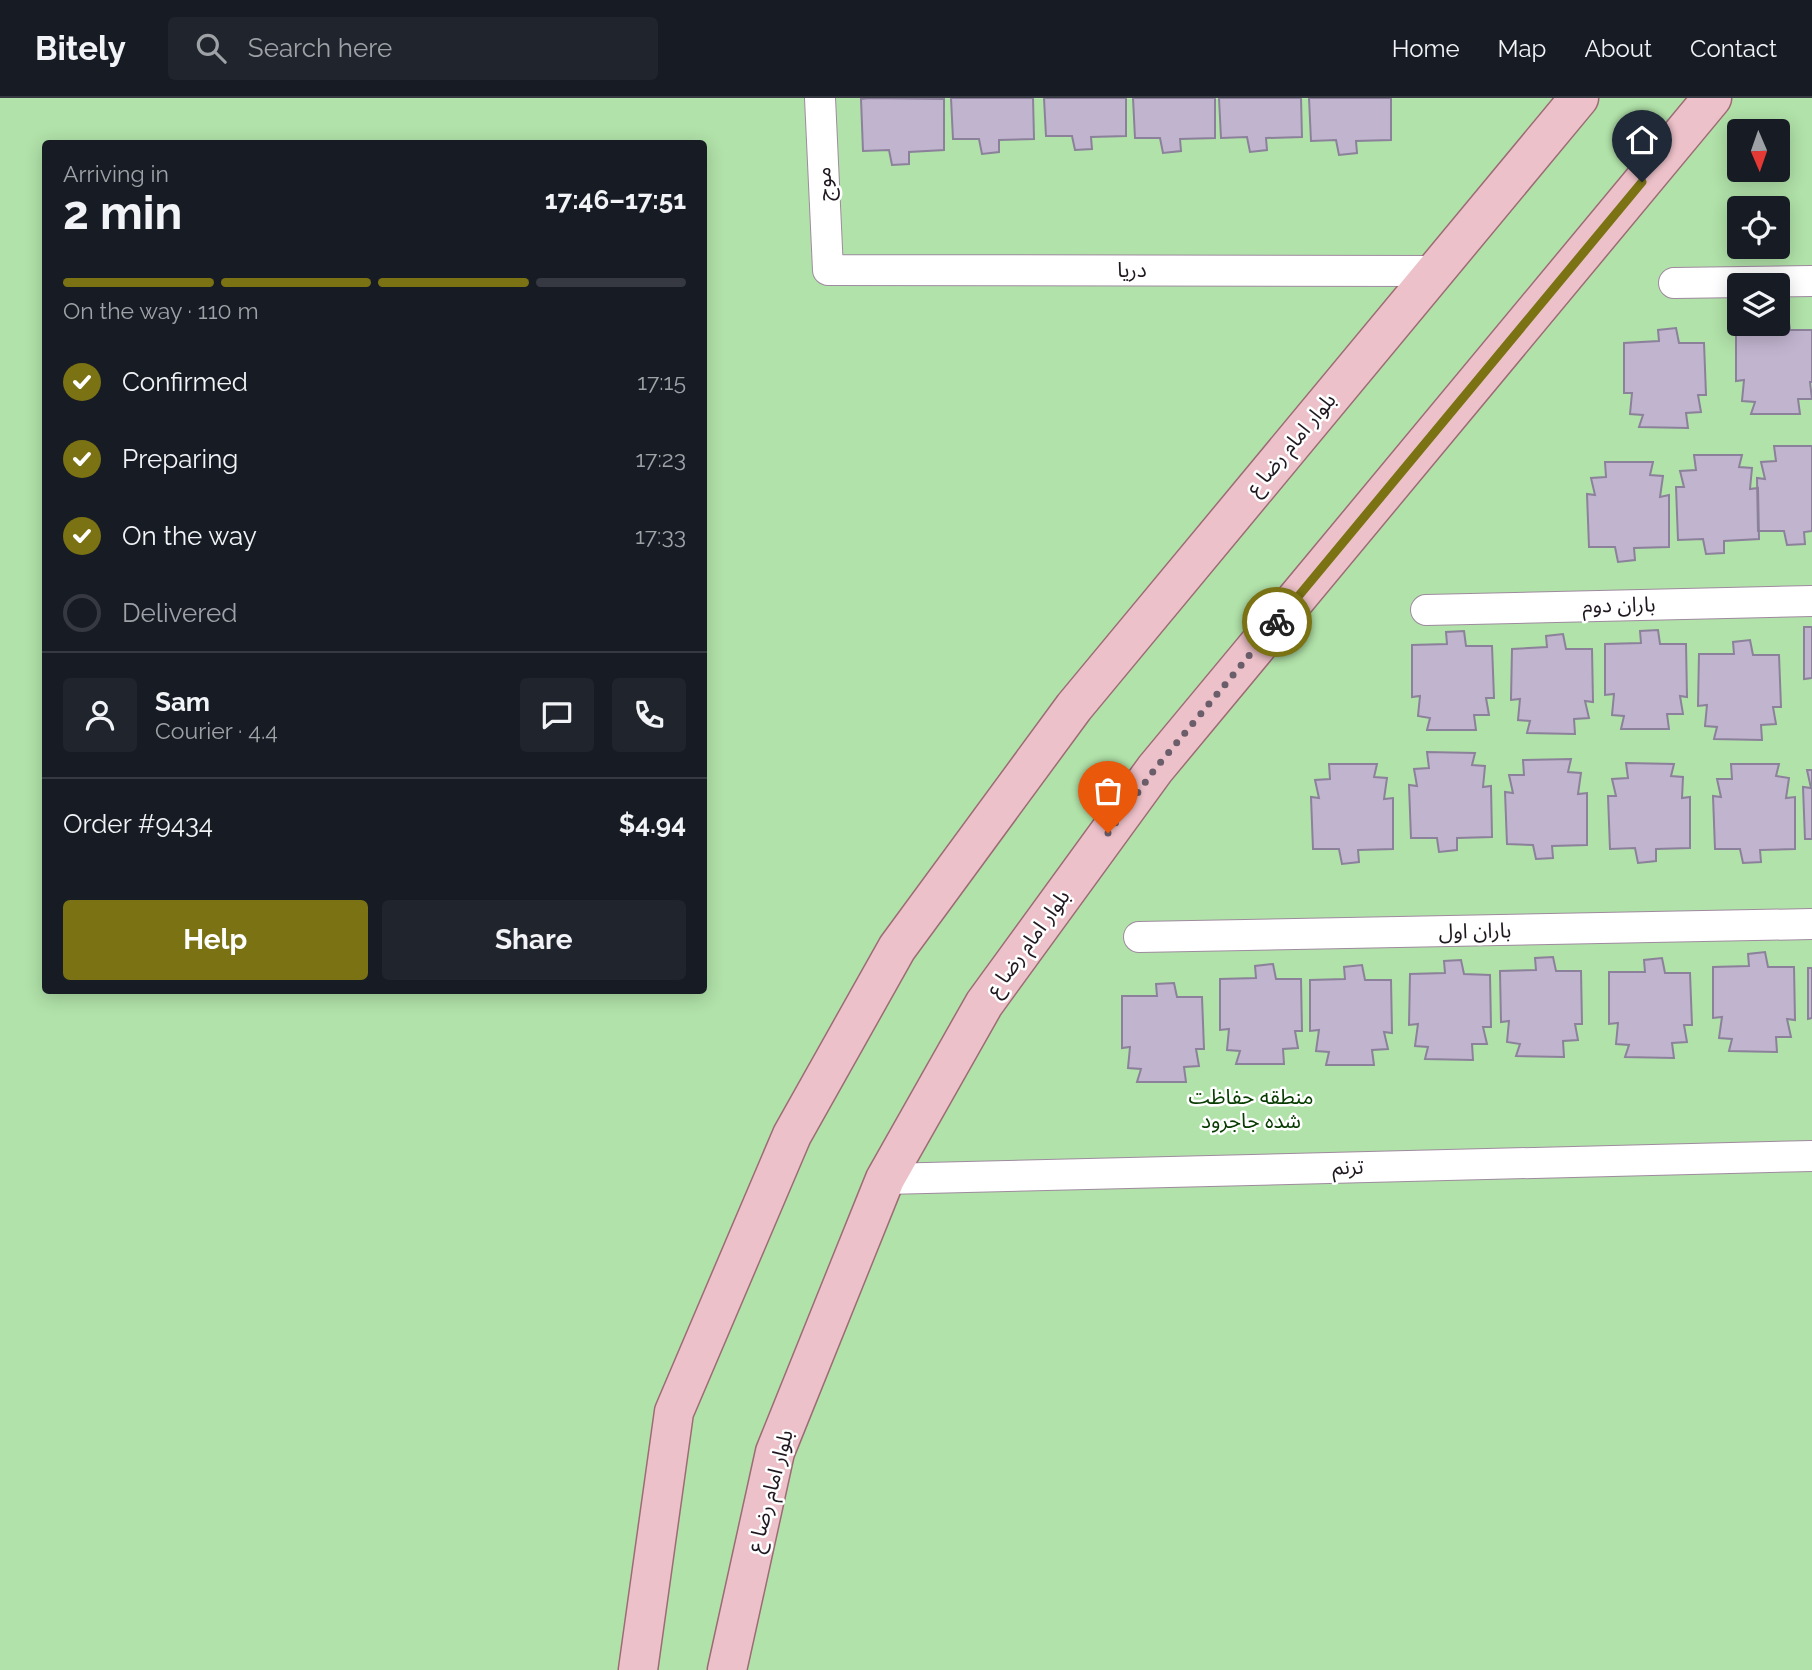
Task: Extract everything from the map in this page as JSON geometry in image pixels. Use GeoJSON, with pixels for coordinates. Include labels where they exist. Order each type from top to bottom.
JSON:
{"type":"FeatureCollection","features":[{"type":"Feature","properties":{"kind":"main road","name":"بلوار امام رضا ع"},"geometry":{"type":"LineString","coordinates":[[638,1670],[674,1412],[792,1135],[897,948],[1074,707],[1579,98]]}},
{"type":"Feature","properties":{"kind":"main road","name":"بلوار امام رضا ع"},"geometry":{"type":"LineString","coordinates":[[727,1670],[775,1452],[884,1179],[984,1004],[1155,769],[1712,98]]}},
{"type":"Feature","properties":{"kind":"street","name":"موج"},"geometry":{"type":"LineString","coordinates":[[820,98],[828,270]]}},
{"type":"Feature","properties":{"kind":"street","name":"دریا"},"geometry":{"type":"LineString","coordinates":[[828,270],[1436,271]]}},
{"type":"Feature","properties":{"kind":"street"},"geometry":{"type":"LineString","coordinates":[[1674,283],[1812,281]]}},
{"type":"Feature","properties":{"kind":"street","name":"باران دوم"},"geometry":{"type":"LineString","coordinates":[[1426,610],[1812,601]]}},
{"type":"Feature","properties":{"kind":"street","name":"باران اول"},"geometry":{"type":"LineString","coordinates":[[1139,937],[1812,924]]}},
{"type":"Feature","properties":{"kind":"street","name":"ترنم"},"geometry":{"type":"LineString","coordinates":[[884,1179],[1812,1156]]}},
{"type":"Feature","properties":{"kind":"green space","name":"منطقه حفاظت شده جاجرود"},"geometry":{"type":"Polygon","coordinates":[[[0,98],[1812,98],[1812,1670],[0,1670],[0,98]]]}},
{"type":"Feature","properties":{"kind":"building"},"geometry":{"type":"Polygon","coordinates":[[[951,98],[1033,98],[1034,139],[999,140],[999,152],[982,154],[979,139],[953,139],[951,98]]]}},
{"type":"Feature","properties":{"kind":"building"},"geometry":{"type":"Polygon","coordinates":[[[1044,98],[1126,98],[1126,136],[1091,137],[1092,149],[1075,150],[1072,136],[1046,136],[1044,98]]]}},
{"type":"Feature","properties":{"kind":"building"},"geometry":{"type":"Polygon","coordinates":[[[1133,98],[1215,98],[1215,138],[1180,139],[1181,151],[1163,153],[1160,138],[1135,138],[1133,98]]]}},
{"type":"Feature","properties":{"kind":"building"},"geometry":{"type":"Polygon","coordinates":[[[1219,98],[1301,98],[1302,137],[1266,138],[1267,150],[1250,152],[1247,137],[1221,138],[1219,98]]]}},
{"type":"Feature","properties":{"kind":"building"},"geometry":{"type":"Polygon","coordinates":[[[1309,98],[1391,98],[1391,140],[1356,141],[1357,153],[1339,155],[1336,140],[1311,141],[1309,98]]]}},
{"type":"Feature","properties":{"kind":"building"},"geometry":{"type":"Polygon","coordinates":[[[861,99],[944,99],[944,150],[909,152],[909,164],[892,165],[889,150],[863,151],[861,99]]]}},
{"type":"Feature","properties":{"kind":"building"},"geometry":{"type":"Polygon","coordinates":[[[1676,328],[1679,343],[1704,343],[1706,395],[1698,395],[1701,412],[1686,413],[1688,428],[1639,427],[1643,415],[1630,414],[1632,393],[1624,393],[1624,343],[1659,341],[1658,330],[1676,328]]]}},
{"type":"Feature","properties":{"kind":"building"},"geometry":{"type":"Polygon","coordinates":[[[1790,330],[1812,330],[1812,399],[1798,399],[1800,414],[1751,414],[1755,402],[1742,401],[1744,380],[1736,381],[1736,336],[1790,336],[1790,330]]]}},
{"type":"Feature","properties":{"kind":"building"},"geometry":{"type":"Polygon","coordinates":[[[1774,446],[1812,446],[1812,531],[1804,532],[1805,544],[1787,545],[1784,531],[1758,531],[1757,478],[1765,479],[1761,462],[1776,461],[1774,446]]]}},
{"type":"Feature","properties":{"kind":"building"},"geometry":{"type":"Polygon","coordinates":[[[1694,455],[1742,455],[1739,467],[1752,468],[1750,489],[1758,488],[1759,539],[1724,541],[1724,553],[1706,554],[1703,539],[1678,540],[1676,487],[1684,487],[1680,471],[1696,470],[1694,455]]]}},
{"type":"Feature","properties":{"kind":"building"},"geometry":{"type":"Polygon","coordinates":[[[1605,462],[1653,462],[1650,475],[1663,476],[1660,497],[1669,495],[1669,547],[1634,548],[1635,560],[1618,562],[1615,547],[1589,547],[1587,494],[1595,495],[1591,478],[1606,477],[1605,462]]]}},
{"type":"Feature","properties":{"kind":"building"},"geometry":{"type":"Polygon","coordinates":[[[1804,627],[1812,627],[1812,678],[1804,679],[1804,627]]]}},
{"type":"Feature","properties":{"kind":"building"},"geometry":{"type":"Polygon","coordinates":[[[1658,630],[1660,644],[1686,644],[1687,697],[1680,696],[1683,714],[1667,714],[1669,729],[1621,729],[1624,716],[1612,715],[1614,694],[1605,695],[1605,644],[1641,643],[1640,631],[1658,630]]]}},
{"type":"Feature","properties":{"kind":"building"},"geometry":{"type":"Polygon","coordinates":[[[1464,631],[1466,646],[1492,646],[1494,698],[1486,698],[1489,715],[1474,715],[1476,730],[1427,730],[1430,718],[1418,716],[1420,696],[1412,697],[1412,645],[1447,644],[1446,632],[1464,631]]]}},
{"type":"Feature","properties":{"kind":"building"},"geometry":{"type":"Polygon","coordinates":[[[1563,634],[1566,649],[1592,649],[1593,702],[1585,701],[1589,718],[1574,719],[1575,734],[1527,733],[1530,721],[1518,720],[1520,699],[1511,700],[1512,649],[1547,647],[1546,636],[1563,634]]]}},
{"type":"Feature","properties":{"kind":"building"},"geometry":{"type":"Polygon","coordinates":[[[1750,640],[1753,655],[1779,655],[1781,707],[1773,707],[1776,724],[1761,725],[1762,740],[1714,739],[1717,727],[1705,726],[1707,705],[1698,706],[1699,654],[1734,654],[1733,642],[1750,640]]]}},
{"type":"Feature","properties":{"kind":"building"},"geometry":{"type":"Polygon","coordinates":[[[1427,752],[1475,753],[1472,765],[1485,766],[1483,787],[1491,786],[1492,837],[1457,838],[1457,850],[1439,852],[1437,838],[1411,838],[1409,785],[1417,786],[1414,769],[1429,768],[1427,752]]]}},
{"type":"Feature","properties":{"kind":"building"},"geometry":{"type":"Polygon","coordinates":[[[1571,759],[1568,772],[1581,773],[1578,794],[1587,793],[1587,845],[1552,846],[1553,858],[1536,859],[1533,845],[1507,844],[1505,792],[1513,793],[1509,775],[1524,775],[1523,760],[1571,759]]]}},
{"type":"Feature","properties":{"kind":"building"},"geometry":{"type":"Polygon","coordinates":[[[1626,763],[1674,764],[1671,776],[1683,777],[1682,798],[1690,797],[1690,848],[1656,849],[1656,861],[1638,863],[1635,848],[1610,849],[1608,796],[1616,796],[1612,779],[1628,778],[1626,763]]]}},
{"type":"Feature","properties":{"kind":"building"},"geometry":{"type":"Polygon","coordinates":[[[1329,764],[1377,764],[1374,777],[1387,778],[1384,799],[1393,798],[1393,849],[1358,850],[1359,862],[1342,864],[1339,849],[1313,849],[1311,797],[1319,798],[1315,780],[1330,779],[1329,764]]]}},
{"type":"Feature","properties":{"kind":"building"},"geometry":{"type":"Polygon","coordinates":[[[1731,764],[1779,764],[1776,776],[1789,778],[1786,798],[1795,797],[1795,849],[1760,850],[1761,862],[1743,863],[1740,849],[1715,849],[1713,796],[1721,797],[1717,779],[1732,779],[1731,764]]]}},
{"type":"Feature","properties":{"kind":"building"},"geometry":{"type":"Polygon","coordinates":[[[1807,770],[1812,770],[1812,839],[1805,839],[1803,787],[1811,788],[1807,770]]]}},
{"type":"Feature","properties":{"kind":"building"},"geometry":{"type":"Polygon","coordinates":[[[1765,952],[1768,967],[1794,967],[1795,1020],[1787,1019],[1791,1037],[1776,1037],[1777,1052],[1729,1051],[1732,1039],[1719,1038],[1722,1017],[1713,1018],[1713,967],[1749,966],[1748,954],[1765,952]]]}},
{"type":"Feature","properties":{"kind":"building"},"geometry":{"type":"Polygon","coordinates":[[[1553,957],[1556,971],[1581,971],[1582,1024],[1575,1024],[1578,1040],[1563,1041],[1564,1057],[1516,1056],[1520,1044],[1507,1042],[1509,1021],[1501,1022],[1500,971],[1536,970],[1535,958],[1553,957]]]}},
{"type":"Feature","properties":{"kind":"building"},"geometry":{"type":"Polygon","coordinates":[[[1662,958],[1665,973],[1690,973],[1692,1025],[1684,1025],[1687,1042],[1672,1043],[1674,1058],[1625,1057],[1629,1045],[1616,1044],[1618,1023],[1609,1024],[1609,972],[1645,972],[1644,960],[1662,958]]]}},
{"type":"Feature","properties":{"kind":"building"},"geometry":{"type":"Polygon","coordinates":[[[1461,960],[1464,974],[1490,975],[1491,1027],[1483,1027],[1487,1044],[1472,1044],[1473,1060],[1425,1059],[1428,1047],[1415,1046],[1418,1024],[1409,1025],[1410,974],[1445,973],[1444,961],[1461,960]]]}},
{"type":"Feature","properties":{"kind":"building"},"geometry":{"type":"Polygon","coordinates":[[[1273,964],[1276,979],[1301,979],[1302,1031],[1295,1031],[1298,1048],[1283,1049],[1284,1064],[1236,1064],[1240,1051],[1227,1050],[1229,1029],[1220,1030],[1220,979],[1256,978],[1255,966],[1273,964]]]}},
{"type":"Feature","properties":{"kind":"building"},"geometry":{"type":"Polygon","coordinates":[[[1362,965],[1365,980],[1391,980],[1392,1033],[1384,1032],[1388,1049],[1372,1050],[1374,1065],[1326,1065],[1329,1052],[1316,1051],[1319,1030],[1310,1031],[1310,980],[1345,979],[1344,967],[1362,965]]]}},
{"type":"Feature","properties":{"kind":"building"},"geometry":{"type":"Polygon","coordinates":[[[1808,968],[1812,968],[1812,1018],[1808,1019],[1808,968]]]}},
{"type":"Feature","properties":{"kind":"building"},"geometry":{"type":"Polygon","coordinates":[[[1174,983],[1177,997],[1202,997],[1204,1049],[1196,1049],[1199,1066],[1184,1067],[1186,1082],[1137,1082],[1141,1069],[1128,1068],[1130,1047],[1122,1048],[1122,996],[1157,996],[1156,984],[1174,983]]]}},
{"type":"Feature","properties":{"kind":"way so far"},"geometry":{"type":"LineString","coordinates":[[1108,833],[1155,769],[1277,622]]}},
{"type":"Feature","properties":{"kind":"route"},"geometry":{"type":"LineString","coordinates":[[1277,622],[1642,182]]}}]}
